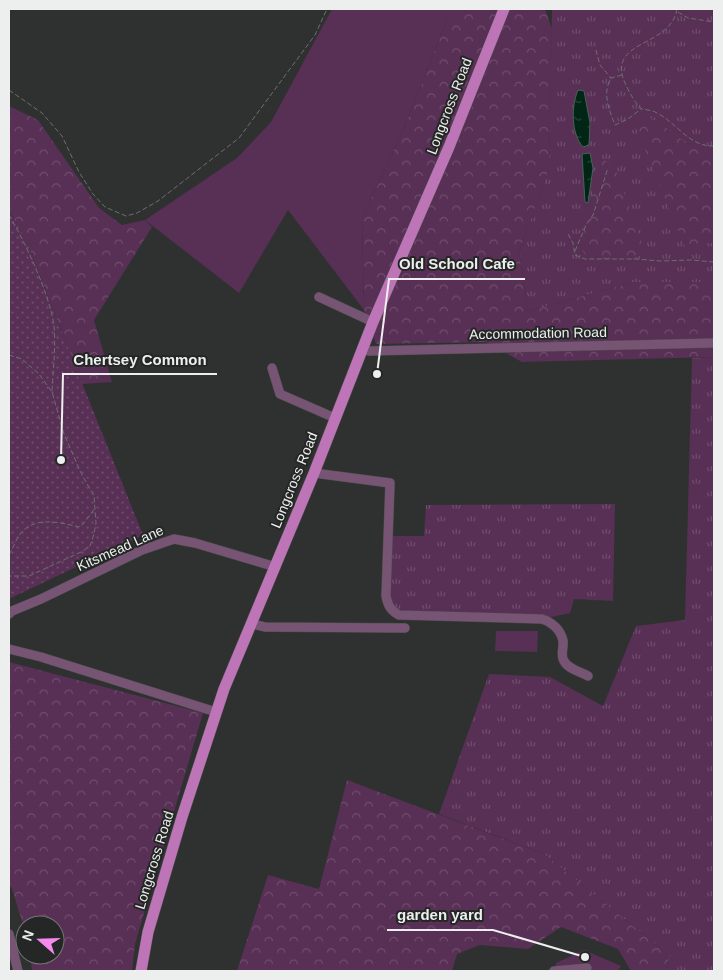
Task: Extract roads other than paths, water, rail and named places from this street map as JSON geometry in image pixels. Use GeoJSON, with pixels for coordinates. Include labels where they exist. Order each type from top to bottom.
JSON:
{"type":"FeatureCollection","features":[{"type":"Feature","properties":{"kind":"main road","name":"Longcross Road"},"geometry":{"type":"LineString","coordinates":[[141,971],[148,932],[216,712],[232,668],[276,567],[373,322],[449,147],[504,9]]}},
{"type":"Feature","properties":{"kind":"street"},"geometry":{"type":"LineString","coordinates":[[319,297],[373,322]]}},
{"type":"Feature","properties":{"kind":"street","name":"Accommodation Road"},"geometry":{"type":"LineString","coordinates":[[362,349],[370,351],[714,343]]}},
{"type":"Feature","properties":{"kind":"street"},"geometry":{"type":"LineString","coordinates":[[272,368],[280,394],[335,418]]}},
{"type":"Feature","properties":{"kind":"street"},"geometry":{"type":"LineString","coordinates":[[314,473],[390,483],[386,596],[388,606],[393,612],[399,615],[542,619],[549,621],[559,631],[563,642],[563,661],[588,676]]}},
{"type":"Feature","properties":{"kind":"street","name":"Kitsmead Lane"},"geometry":{"type":"LineString","coordinates":[[9,614],[142,550],[174,539],[195,543],[276,567]]}},
{"type":"Feature","properties":{"kind":"street"},"geometry":{"type":"LineString","coordinates":[[252,624],[265,627],[406,628]]}},
{"type":"Feature","properties":{"kind":"street"},"geometry":{"type":"LineString","coordinates":[[9,649],[41,657],[216,712]]}},
{"type":"Feature","properties":{"kind":"street"},"geometry":{"type":"LineString","coordinates":[[9,934],[18,971]]}},
{"type":"Feature","properties":{"kind":"street"},"geometry":{"type":"LineString","coordinates":[[554,971],[587,968]]}},
{"type":"Feature","properties":{"kind":"water"},"geometry":{"type":"Polygon","coordinates":[[[578,90],[584,91],[590,123],[589,145],[583,147],[576,135],[573,120],[574,104],[578,90]]]}},
{"type":"Feature","properties":{"kind":"water"},"geometry":{"type":"Polygon","coordinates":[[[590,153],[593,168],[588,203],[585,202],[582,154],[590,153]]]}},
{"type":"Feature","properties":{"kind":"place","name":"Old School Cafe"},"geometry":{"type":"Point","coordinates":[377,374]}},
{"type":"Feature","properties":{"kind":"place","name":"Chertsey Common"},"geometry":{"type":"Point","coordinates":[61,460]}},
{"type":"Feature","properties":{"kind":"place","name":"garden yard"},"geometry":{"type":"Point","coordinates":[585,957]}}]}
